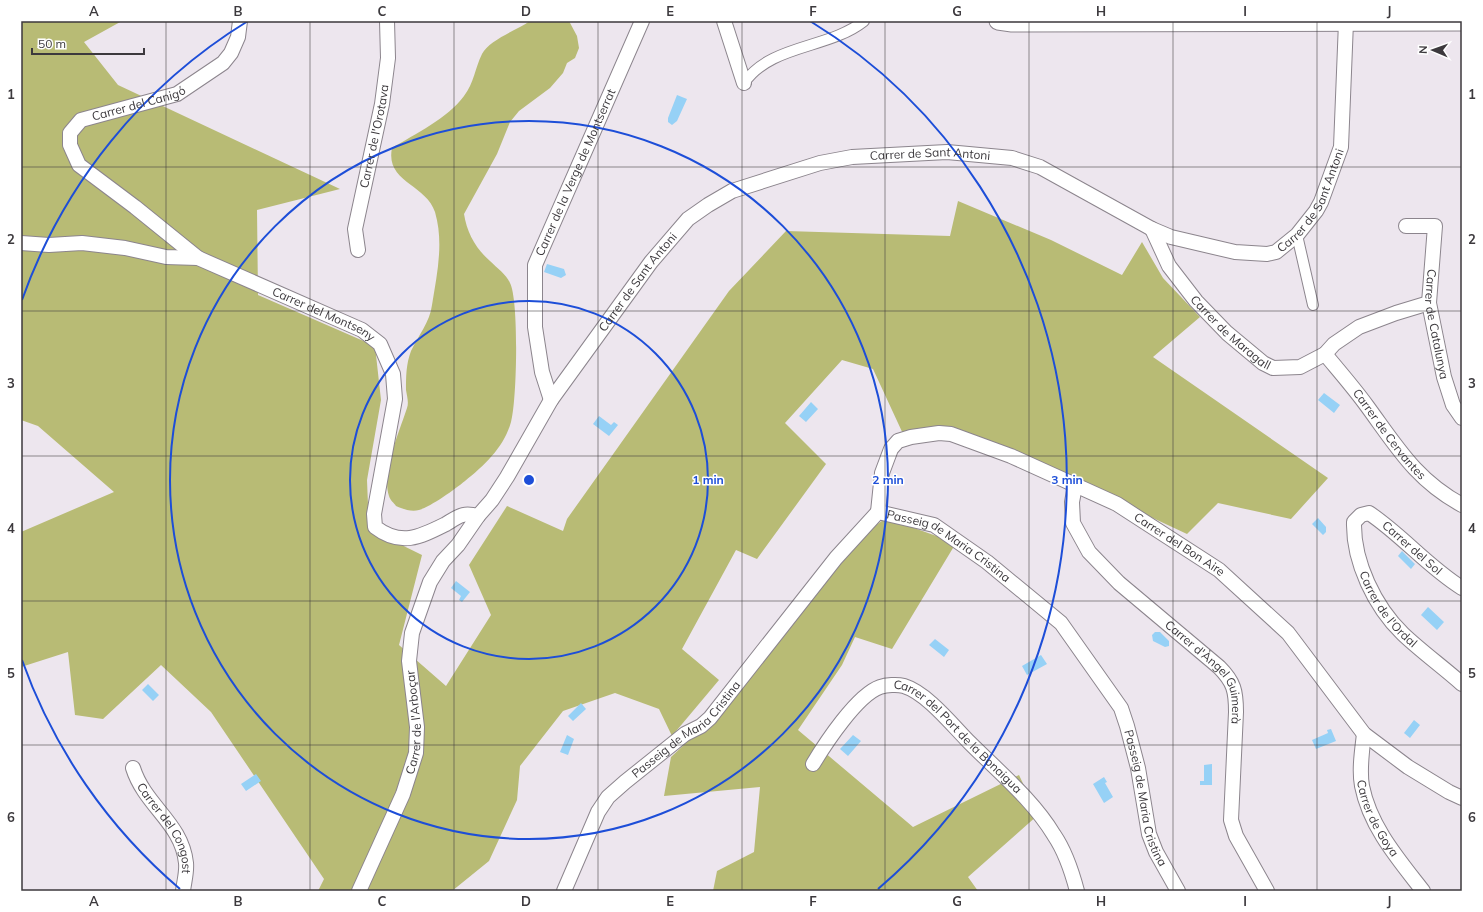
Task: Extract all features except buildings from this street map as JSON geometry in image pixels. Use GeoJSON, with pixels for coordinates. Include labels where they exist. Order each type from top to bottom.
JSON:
{"type":"FeatureCollection","features":[{"type":"Feature","properties":{"kind":"street","name":"Carrer del Canigó"},"geometry":{"type":"LineString","coordinates":[[198,258],[135,206],[79,165],[70,146],[70,133],[81,120],[177,94],[213,72],[231,53],[238,37],[240,21]]}},
{"type":"Feature","properties":{"kind":"street","name":"Carrer de l'Orotava"},"geometry":{"type":"LineString","coordinates":[[358,250],[355,229],[382,104],[388,58],[387,21]]}},
{"type":"Feature","properties":{"kind":"street","name":"Carrer de la Verge de Montserrat"},"geometry":{"type":"LineString","coordinates":[[550,400],[542,372],[535,327],[535,265],[642,21]]}},
{"type":"Feature","properties":{"kind":"street"},"geometry":{"type":"LineString","coordinates":[[724,21],[744,84]]}},
{"type":"Feature","properties":{"kind":"street"},"geometry":{"type":"LineString","coordinates":[[744,84],[751,73],[767,63],[793,50],[852,30],[864,21]]}},
{"type":"Feature","properties":{"kind":"street"},"geometry":{"type":"LineString","coordinates":[[1002,21],[1462,22]]}},
{"type":"Feature","properties":{"kind":"street","name":"Carrer de Sant Antoni"},"geometry":{"type":"LineString","coordinates":[[478,516],[492,500],[507,477],[550,400],[651,262],[688,219],[732,191],[787,172],[820,163],[852,157],[914,152],[947,152],[1012,158],[1040,167],[1152,229],[1172,237],[1215,249],[1253,254],[1276,252],[1297,235],[1322,202],[1341,147],[1346,22]]}},
{"type":"Feature","properties":{"kind":"street","name":"Carrer de Catalunya"},"geometry":{"type":"LineString","coordinates":[[1406,226],[1435,226],[1429,303],[1444,377],[1453,405],[1462,418]]}},
{"type":"Feature","properties":{"kind":"street","name":"Carrer de Maragall"},"geometry":{"type":"LineString","coordinates":[[1152,229],[1170,266],[1196,301],[1227,333],[1263,363],[1280,369],[1300,367],[1325,354],[1334,344],[1359,327],[1396,313],[1429,303]]}},
{"type":"Feature","properties":{"kind":"street"},"geometry":{"type":"LineString","coordinates":[[1297,235],[1313,304]]}},
{"type":"Feature","properties":{"kind":"street","name":"Carrer del Montseny"},"geometry":{"type":"LineString","coordinates":[[21,243],[49,245],[82,243],[125,248],[166,257],[198,258],[362,330],[380,344],[393,374],[394,400],[374,514],[375,527],[386,535],[396,539],[409,538],[423,535],[463,515],[478,516]]}},
{"type":"Feature","properties":{"kind":"street","name":"Carrer de Cervantes"},"geometry":{"type":"LineString","coordinates":[[1325,354],[1367,406],[1407,462],[1431,485],[1462,505]]}},
{"type":"Feature","properties":{"kind":"street","name":"Carrer del Bon Aire"},"geometry":{"type":"LineString","coordinates":[[878,512],[882,473],[891,450],[898,442],[925,434],[950,434],[1011,456],[1117,504],[1219,570],[1288,633],[1364,734],[1408,767],[1449,792],[1462,798]]}},
{"type":"Feature","properties":{"kind":"street","name":"Carrer d'Àngel Guimerà"},"geometry":{"type":"LineString","coordinates":[[1075,486],[1072,502],[1073,523],[1089,552],[1119,583],[1219,667],[1234,685],[1236,712],[1231,820],[1236,836],[1266,891]]}},
{"type":"Feature","properties":{"kind":"street","name":"Passeig de Maria Cristina"},"geometry":{"type":"LineString","coordinates":[[564,891],[598,812],[608,797],[685,734],[701,726],[710,718],[836,558],[878,512],[934,525],[987,562],[1061,623],[1121,708],[1128,726],[1138,768],[1149,834],[1156,852],[1178,891]]}},
{"type":"Feature","properties":{"kind":"street","name":"Carrer del Sol"},"geometry":{"type":"LineString","coordinates":[[1361,514],[1369,513],[1384,523],[1447,578],[1462,588]]}},
{"type":"Feature","properties":{"kind":"street","name":"Carrer de l'Ordal"},"geometry":{"type":"LineString","coordinates":[[1361,514],[1354,522],[1354,536],[1360,564],[1381,607],[1403,634],[1462,684]]}},
{"type":"Feature","properties":{"kind":"street","name":"Carrer de l'Arboçar"},"geometry":{"type":"LineString","coordinates":[[360,891],[403,794],[416,753],[417,727],[409,661],[412,633],[430,582],[443,560],[458,545],[478,516]]}},
{"type":"Feature","properties":{"kind":"street","name":"Carrer del Port de la Bonaigua"},"geometry":{"type":"LineString","coordinates":[[813,764],[836,728],[865,697],[878,687],[890,685],[903,686],[929,702],[1018,791],[1038,814],[1055,835],[1074,880],[1077,891]]}},
{"type":"Feature","properties":{"kind":"street","name":"Carrer de Goya"},"geometry":{"type":"LineString","coordinates":[[1364,734],[1361,770],[1362,786],[1368,807],[1390,848],[1415,883],[1423,891]]}},
{"type":"Feature","properties":{"kind":"street","name":"Carrer del Congost"},"geometry":{"type":"LineString","coordinates":[[133,768],[136,778],[146,794],[175,830],[184,850],[187,865],[183,891]]}},
{"type":"Feature","properties":{"kind":"green space"},"geometry":{"type":"Polygon","coordinates":[[[21,21],[122,21],[84,42],[118,85],[340,189],[257,210],[258,295],[375,346],[381,400],[367,480],[369,529],[422,555],[399,645],[446,686],[491,615],[469,565],[507,506],[563,531],[567,519],[729,291],[786,231],[950,236],[958,201],[1051,240],[1122,275],[1142,242],[1163,278],[1200,317],[1153,357],[1328,478],[1291,519],[1218,503],[1187,534],[1078,483],[948,430],[904,436],[873,369],[842,360],[785,423],[826,464],[757,559],[736,550],[682,649],[719,680],[672,736],[659,709],[615,693],[563,711],[520,766],[517,800],[489,861],[452,891],[318,891],[324,879],[211,712],[161,665],[103,719],[75,715],[68,652],[21,667],[21,532],[114,492],[38,426],[21,420],[21,21]]]}},
{"type":"Feature","properties":{"kind":"green space"},"geometry":{"type":"Polygon","coordinates":[[[530,21],[569,21],[577,36],[579,48],[575,58],[567,63],[563,73],[550,88],[519,111],[510,122],[497,154],[464,214],[467,228],[476,246],[506,277],[510,283],[513,293],[516,329],[516,373],[511,422],[504,440],[499,447],[493,455],[472,475],[449,493],[430,505],[419,510],[407,510],[396,506],[390,499],[387,487],[387,476],[392,452],[408,406],[406,380],[409,356],[431,311],[438,270],[439,235],[435,212],[430,203],[424,195],[400,176],[394,168],[391,159],[392,148],[431,125],[457,104],[467,91],[482,54],[486,49],[497,40],[530,21]]]}},
{"type":"Feature","properties":{"kind":"green space"},"geometry":{"type":"Polygon","coordinates":[[[886,518],[956,543],[892,649],[855,637],[842,665],[798,730],[913,827],[1019,775],[1038,815],[968,877],[978,891],[713,891],[717,871],[754,852],[760,787],[664,796],[671,757],[703,727],[840,551],[886,518]]]}},
{"type":"Feature","properties":{"kind":"water"},"geometry":{"type":"Polygon","coordinates":[[[677,95],[687,99],[677,121],[672,125],[668,122],[668,118],[677,95]]]}},
{"type":"Feature","properties":{"kind":"water"},"geometry":{"type":"Polygon","coordinates":[[[547,264],[564,269],[566,275],[561,278],[544,272],[547,264]]]}},
{"type":"Feature","properties":{"kind":"water"},"geometry":{"type":"Polygon","coordinates":[[[1324,393],[1340,405],[1334,413],[1318,400],[1324,393]]]}},
{"type":"Feature","properties":{"kind":"water"},"geometry":{"type":"Polygon","coordinates":[[[811,402],[818,409],[806,422],[799,416],[811,402]]]}},
{"type":"Feature","properties":{"kind":"water"},"geometry":{"type":"Polygon","coordinates":[[[599,416],[611,425],[614,422],[618,425],[609,436],[593,424],[599,416]]]}},
{"type":"Feature","properties":{"kind":"water"},"geometry":{"type":"Polygon","coordinates":[[[1318,518],[1326,527],[1326,532],[1323,535],[1312,524],[1318,518]]]}},
{"type":"Feature","properties":{"kind":"water"},"geometry":{"type":"Polygon","coordinates":[[[1402,551],[1415,564],[1411,569],[1398,556],[1402,551]]]}},
{"type":"Feature","properties":{"kind":"water"},"geometry":{"type":"Polygon","coordinates":[[[456,581],[470,592],[462,602],[459,600],[461,596],[451,588],[456,581]]]}},
{"type":"Feature","properties":{"kind":"water"},"geometry":{"type":"Polygon","coordinates":[[[1428,607],[1444,622],[1437,630],[1421,615],[1428,607]]]}},
{"type":"Feature","properties":{"kind":"water"},"geometry":{"type":"Polygon","coordinates":[[[1155,632],[1160,632],[1169,641],[1169,646],[1165,647],[1153,641],[1152,635],[1155,632]]]}},
{"type":"Feature","properties":{"kind":"water"},"geometry":{"type":"Polygon","coordinates":[[[935,639],[949,650],[944,657],[929,645],[935,639]]]}},
{"type":"Feature","properties":{"kind":"water"},"geometry":{"type":"Polygon","coordinates":[[[1041,655],[1047,664],[1027,675],[1022,666],[1041,655]]]}},
{"type":"Feature","properties":{"kind":"water"},"geometry":{"type":"Polygon","coordinates":[[[148,684],[159,695],[153,701],[142,690],[148,684]]]}},
{"type":"Feature","properties":{"kind":"water"},"geometry":{"type":"Polygon","coordinates":[[[581,703],[586,709],[573,721],[568,716],[581,703]]]}},
{"type":"Feature","properties":{"kind":"water"},"geometry":{"type":"Polygon","coordinates":[[[1414,720],[1420,725],[1410,738],[1404,733],[1414,720]]]}},
{"type":"Feature","properties":{"kind":"water"},"geometry":{"type":"Polygon","coordinates":[[[1331,729],[1336,741],[1316,749],[1312,740],[1328,733],[1327,730],[1331,729]]]}},
{"type":"Feature","properties":{"kind":"water"},"geometry":{"type":"Polygon","coordinates":[[[567,735],[574,739],[568,755],[560,752],[567,735]]]}},
{"type":"Feature","properties":{"kind":"water"},"geometry":{"type":"Polygon","coordinates":[[[853,735],[861,741],[848,756],[840,749],[853,735]]]}},
{"type":"Feature","properties":{"kind":"water"},"geometry":{"type":"Polygon","coordinates":[[[1212,764],[1212,785],[1200,785],[1200,781],[1204,781],[1204,765],[1212,764]]]}},
{"type":"Feature","properties":{"kind":"water"},"geometry":{"type":"Polygon","coordinates":[[[256,774],[261,781],[246,791],[241,784],[256,774]]]}},
{"type":"Feature","properties":{"kind":"water"},"geometry":{"type":"Polygon","coordinates":[[[1104,777],[1107,782],[1105,783],[1113,797],[1104,803],[1093,784],[1104,777]]]}}]}
